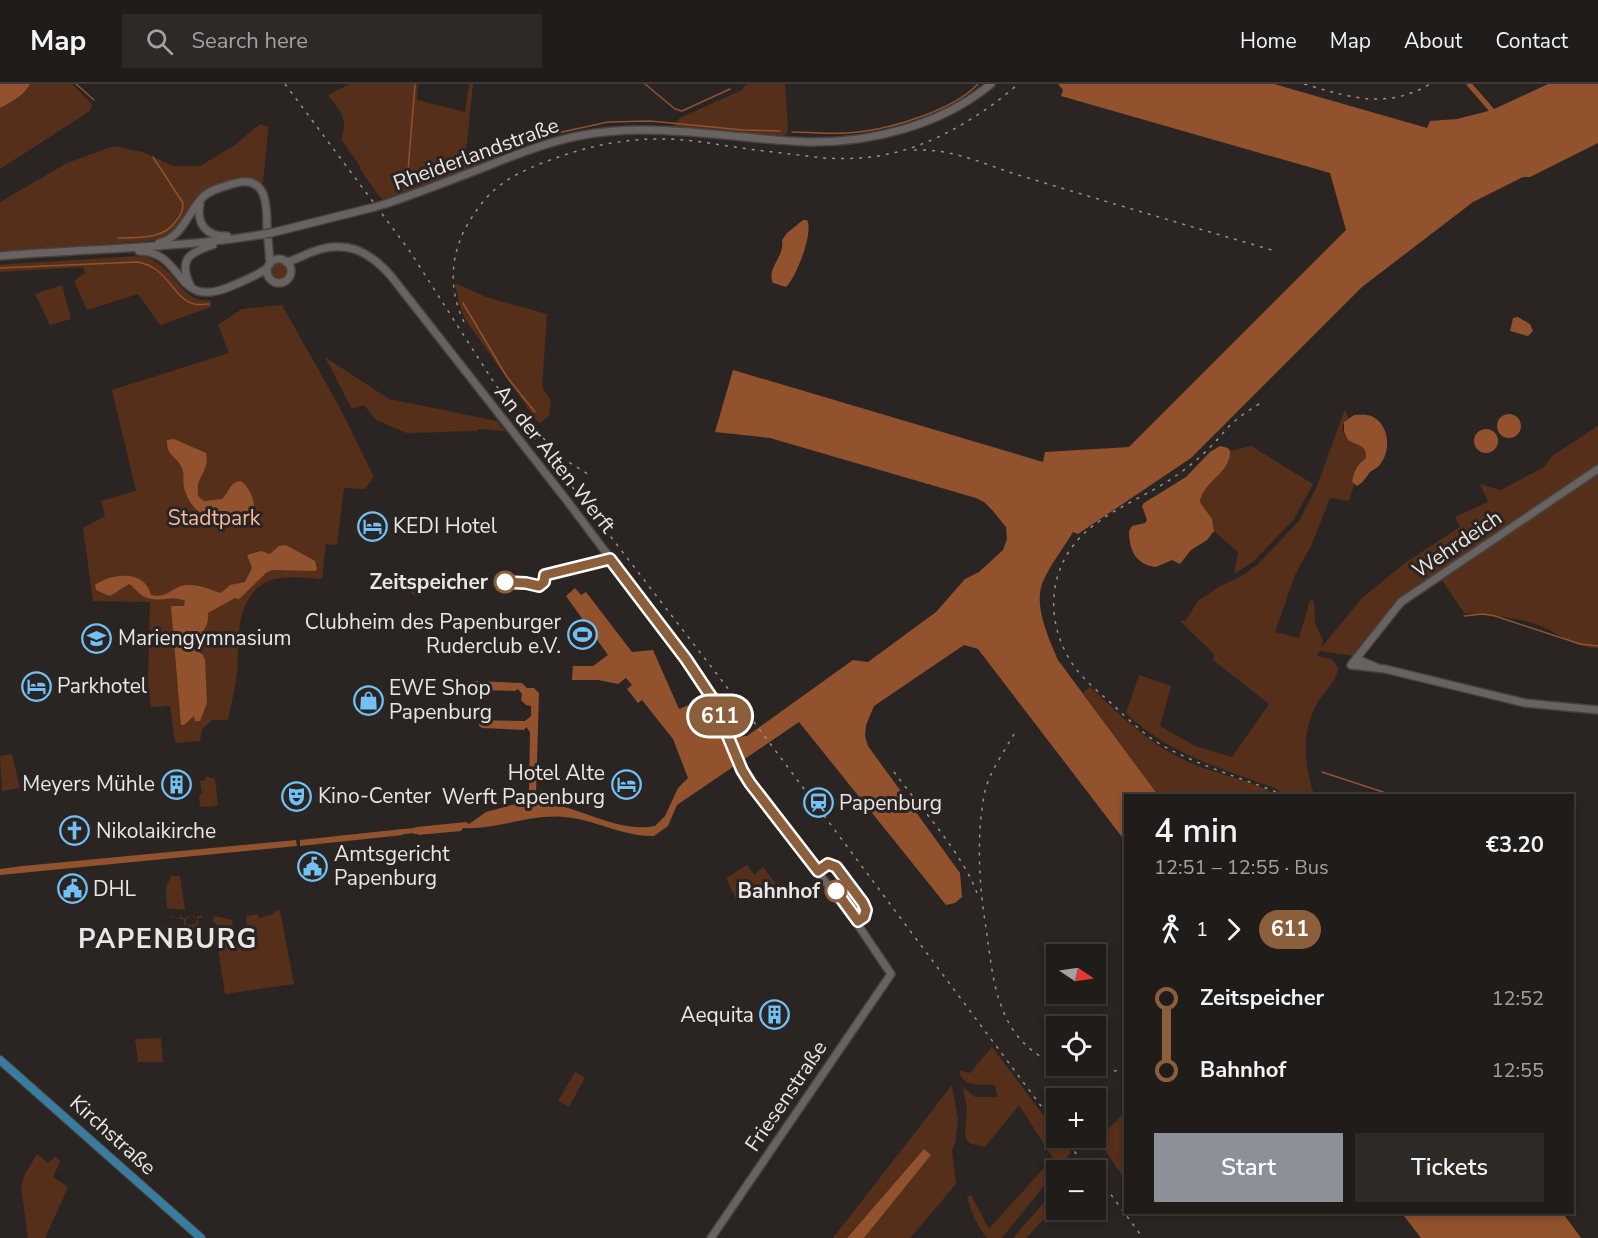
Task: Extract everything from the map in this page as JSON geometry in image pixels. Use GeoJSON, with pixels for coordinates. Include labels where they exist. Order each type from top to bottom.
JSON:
{"type":"FeatureCollection","features":[{"type":"Feature","properties":{"kind":"main road","name":"Kirchstraße"},"geometry":{"type":"LineString","coordinates":[[0,1060],[201,1238]]}},
{"type":"Feature","properties":{"kind":"street","name":"Rheiderlandstraße"},"geometry":{"type":"LineString","coordinates":[[0,256],[143,248],[268,234],[385,204],[532,149],[577,136],[624,130],[655,130],[811,142],[861,138],[901,130],[927,121],[968,102],[991,84]]}},
{"type":"Feature","properties":{"kind":"street"},"geometry":{"type":"LineString","coordinates":[[143,248],[147,243],[161,243],[177,234],[200,201],[212,190],[235,182],[246,182],[257,186],[265,195],[267,202],[271,264],[268,277]]}},
{"type":"Feature","properties":{"kind":"street"},"geometry":{"type":"LineString","coordinates":[[200,201],[198,216],[205,230],[215,235],[241,238]]}},
{"type":"Feature","properties":{"kind":"street"},"geometry":{"type":"LineString","coordinates":[[192,287],[185,271],[190,255],[219,241]]}},
{"type":"Feature","properties":{"kind":"street","name":"An der Alten Werft"},"geometry":{"type":"LineString","coordinates":[[288,266],[327,248],[355,248],[379,262],[391,276],[582,520],[686,659],[712,698],[742,770],[856,922],[891,974]]}},
{"type":"Feature","properties":{"kind":"street"},"geometry":{"type":"LineString","coordinates":[[128,249],[149,252],[161,257],[201,293],[212,293],[247,280],[268,277]]}},
{"type":"Feature","properties":{"kind":"street"},"geometry":{"type":"LineString","coordinates":[[247,280],[271,264],[288,266],[290,276],[281,283],[273,282],[268,277]]}},
{"type":"Feature","properties":{"kind":"street","name":"Wehrdeich"},"geometry":{"type":"LineString","coordinates":[[1378,668],[1351,665],[1401,602],[1598,470]]}},
{"type":"Feature","properties":{"kind":"street"},"geometry":{"type":"LineString","coordinates":[[1357,658],[1378,668],[1509,700],[1598,710]]}},
{"type":"Feature","properties":{"kind":"street","name":"Friesenstraße"},"geometry":{"type":"LineString","coordinates":[[711,1238],[886,978],[891,974]]}},
{"type":"Feature","properties":{"kind":"green space"},"geometry":{"type":"Polygon","coordinates":[[[30,84],[72,84],[92,104],[90,111],[0,169],[0,108],[21,95],[30,84]]]}},
{"type":"Feature","properties":{"kind":"green space"},"geometry":{"type":"Polygon","coordinates":[[[350,84],[418,84],[417,100],[465,112],[469,84],[473,84],[465,160],[512,148],[512,154],[383,199],[341,139],[344,120],[328,95],[350,84]]]}},
{"type":"Feature","properties":{"kind":"green space"},"geometry":{"type":"Polygon","coordinates":[[[746,84],[785,84],[787,133],[783,136],[671,127],[680,118],[742,90],[746,84]]]}},
{"type":"Feature","properties":{"kind":"green space"},"geometry":{"type":"Polygon","coordinates":[[[260,124],[268,127],[263,182],[260,185],[252,180],[238,179],[209,189],[174,233],[160,240],[0,252],[0,202],[67,163],[114,146],[143,152],[173,166],[200,166],[235,145],[260,124]]]}},
{"type":"Feature","properties":{"kind":"green space"},"geometry":{"type":"Polygon","coordinates":[[[138,256],[160,264],[191,296],[200,300],[211,300],[211,307],[160,325],[138,294],[87,310],[74,281],[85,273],[83,267],[0,272],[0,265],[138,256]]]}},
{"type":"Feature","properties":{"kind":"green space"},"geometry":{"type":"Polygon","coordinates":[[[279,262],[285,265],[288,271],[285,277],[279,280],[273,277],[270,271],[273,265],[279,262]]]}},
{"type":"Feature","properties":{"kind":"green space"},"geometry":{"type":"Polygon","coordinates":[[[455,283],[486,297],[547,314],[542,387],[551,401],[549,416],[539,424],[465,319],[455,283]]]}},
{"type":"Feature","properties":{"kind":"green space"},"geometry":{"type":"Polygon","coordinates":[[[62,285],[71,319],[50,325],[35,294],[62,285]]]}},
{"type":"Feature","properties":{"kind":"green space","name":"Stadtpark"},"geometry":{"type":"Polygon","coordinates":[[[282,305],[340,408],[374,477],[365,489],[344,488],[337,545],[326,544],[322,579],[292,577],[276,579],[263,584],[253,592],[242,613],[237,674],[228,720],[212,720],[202,729],[200,741],[175,743],[170,706],[151,707],[148,683],[150,602],[93,601],[83,528],[105,516],[101,501],[136,491],[112,390],[229,353],[218,325],[242,309],[282,305]]]}},
{"type":"Feature","properties":{"kind":"green space"},"geometry":{"type":"Polygon","coordinates":[[[325,357],[389,399],[497,421],[505,431],[478,429],[477,431],[407,433],[376,420],[364,405],[352,409],[325,357]]]}},
{"type":"Feature","properties":{"kind":"green space"},"geometry":{"type":"Polygon","coordinates":[[[1345,409],[1348,418],[1344,423],[1343,432],[1349,440],[1363,446],[1367,452],[1367,458],[1355,470],[1352,481],[1354,485],[1349,501],[1330,498],[1312,544],[1295,575],[1275,632],[1299,638],[1310,600],[1314,601],[1315,623],[1323,640],[1321,648],[1362,598],[1405,563],[1460,527],[1455,517],[1488,502],[1480,484],[1501,490],[1544,467],[1552,456],[1598,426],[1598,466],[1400,601],[1354,656],[1319,651],[1317,656],[1331,659],[1338,667],[1333,681],[1317,703],[1308,726],[1306,760],[1314,794],[1282,794],[1275,788],[1177,749],[1142,727],[1126,713],[1139,675],[1171,686],[1160,726],[1195,746],[1232,757],[1269,704],[1213,660],[1214,654],[1180,621],[1185,621],[1198,601],[1257,565],[1299,521],[1317,486],[1345,409]]]}},
{"type":"Feature","properties":{"kind":"green space"},"geometry":{"type":"Polygon","coordinates":[[[1251,446],[1313,484],[1294,519],[1253,562],[1234,574],[1238,552],[1214,531],[1212,519],[1200,502],[1203,491],[1229,462],[1230,451],[1251,446]]]}},
{"type":"Feature","properties":{"kind":"green space"},"geometry":{"type":"Polygon","coordinates":[[[1598,472],[1598,648],[1581,646],[1530,622],[1464,613],[1442,580],[1447,574],[1598,472]]]}},
{"type":"Feature","properties":{"kind":"green space"},"geometry":{"type":"Polygon","coordinates":[[[414,578],[422,578],[427,583],[425,594],[414,596],[409,591],[409,583],[414,578]]]}},
{"type":"Feature","properties":{"kind":"green space"},"geometry":{"type":"Polygon","coordinates":[[[1090,687],[1140,732],[1182,759],[1249,782],[1274,794],[1157,794],[1083,693],[1090,687]]]}},
{"type":"Feature","properties":{"kind":"green space"},"geometry":{"type":"Polygon","coordinates":[[[12,754],[20,788],[2,791],[0,756],[12,754]]]}},
{"type":"Feature","properties":{"kind":"green space"},"geometry":{"type":"Polygon","coordinates":[[[205,776],[215,779],[218,806],[200,807],[199,795],[202,794],[200,781],[206,780],[205,776]]]}},
{"type":"Feature","properties":{"kind":"green space"},"geometry":{"type":"Polygon","coordinates":[[[747,865],[754,875],[763,867],[778,887],[766,896],[759,885],[736,899],[726,878],[747,865]]]}},
{"type":"Feature","properties":{"kind":"green space"},"geometry":{"type":"Polygon","coordinates":[[[171,876],[180,876],[185,910],[167,908],[166,888],[171,876]]]}},
{"type":"Feature","properties":{"kind":"green space"},"geometry":{"type":"Polygon","coordinates":[[[280,910],[294,984],[225,994],[216,935],[219,934],[213,920],[215,916],[232,920],[235,944],[249,941],[246,916],[258,914],[259,918],[280,910]]]}},
{"type":"Feature","properties":{"kind":"green space"},"geometry":{"type":"Polygon","coordinates":[[[171,914],[172,918],[180,918],[180,915],[187,918],[188,915],[186,925],[196,924],[197,918],[195,918],[201,915],[202,918],[198,918],[198,932],[166,934],[165,925],[184,927],[184,919],[170,918],[171,914]]]}},
{"type":"Feature","properties":{"kind":"green space"},"geometry":{"type":"Polygon","coordinates":[[[161,1038],[163,1062],[138,1062],[135,1039],[161,1038]]]}},
{"type":"Feature","properties":{"kind":"green space"},"geometry":{"type":"Polygon","coordinates":[[[992,1047],[1046,1119],[1046,1147],[1019,1105],[985,1147],[967,1141],[965,1134],[967,1109],[963,1087],[975,1097],[998,1097],[995,1085],[978,1085],[968,1082],[961,1076],[959,1070],[970,1073],[992,1047]]]}},
{"type":"Feature","properties":{"kind":"green space"},"geometry":{"type":"Polygon","coordinates":[[[575,1072],[585,1078],[569,1107],[558,1101],[575,1072]]]}},
{"type":"Feature","properties":{"kind":"green space"},"geometry":{"type":"Polygon","coordinates":[[[952,1085],[958,1120],[952,1150],[956,1184],[910,1238],[864,1238],[931,1155],[924,1149],[847,1238],[833,1238],[952,1085]]]}},
{"type":"Feature","properties":{"kind":"green space"},"geometry":{"type":"Polygon","coordinates":[[[1124,1113],[1124,1179],[1103,1148],[1106,1148],[1106,1132],[1124,1113]]]}},
{"type":"Feature","properties":{"kind":"green space"},"geometry":{"type":"Polygon","coordinates":[[[1047,1148],[1068,1148],[1071,1152],[1065,1160],[1051,1160],[1053,1158],[1047,1148]]]}},
{"type":"Feature","properties":{"kind":"green space"},"geometry":{"type":"Polygon","coordinates":[[[37,1154],[48,1163],[55,1157],[60,1161],[53,1177],[68,1187],[45,1238],[28,1238],[21,1186],[37,1154]]]}},
{"type":"Feature","properties":{"kind":"green space"},"geometry":{"type":"Polygon","coordinates":[[[1046,1166],[1046,1183],[1002,1238],[988,1238],[984,1234],[975,1219],[967,1197],[971,1195],[989,1229],[1046,1166]]]}},
{"type":"Feature","properties":{"kind":"green space"},"geometry":{"type":"Polygon","coordinates":[[[1046,1200],[1046,1217],[1026,1238],[1013,1238],[1046,1200]]]}},
{"type":"Feature","properties":{"kind":"shaded area"},"geometry":{"type":"Polygon","coordinates":[[[0,84],[30,84],[21,95],[0,108],[0,84]]]}},
{"type":"Feature","properties":{"kind":"shaded area"},"geometry":{"type":"Polygon","coordinates":[[[1058,84],[1274,84],[1427,128],[1430,121],[1457,119],[1492,110],[1548,84],[1598,84],[1598,143],[1473,202],[1362,287],[1191,458],[1078,534],[1073,532],[1052,564],[1042,584],[1040,603],[1044,623],[1058,660],[1157,794],[1124,794],[1124,840],[978,649],[964,645],[874,706],[866,725],[865,736],[868,746],[960,873],[962,897],[955,903],[946,905],[799,722],[677,805],[668,826],[654,836],[631,834],[564,817],[463,828],[461,831],[414,834],[414,828],[417,827],[466,822],[469,824],[486,812],[527,801],[537,801],[543,807],[548,803],[561,806],[628,826],[655,826],[665,816],[678,788],[688,778],[673,739],[642,700],[638,703],[627,689],[632,685],[626,678],[618,684],[598,680],[572,680],[573,666],[593,666],[608,655],[566,596],[575,588],[581,595],[586,592],[632,652],[653,650],[679,709],[701,700],[718,733],[735,737],[747,736],[853,660],[868,662],[936,612],[965,579],[979,572],[1003,550],[1007,539],[1006,527],[984,502],[976,498],[770,438],[715,432],[733,370],[1043,462],[1045,452],[1129,447],[1346,230],[1330,173],[1061,96],[1063,90],[1058,84]]]}},
{"type":"Feature","properties":{"kind":"shaded area"},"geometry":{"type":"Polygon","coordinates":[[[803,220],[807,220],[808,234],[803,255],[794,274],[786,287],[773,283],[772,272],[781,252],[782,240],[803,220]]]}},
{"type":"Feature","properties":{"kind":"shaded area"},"geometry":{"type":"Polygon","coordinates":[[[1518,317],[1530,324],[1533,331],[1528,336],[1510,331],[1513,318],[1518,317]]]}},
{"type":"Feature","properties":{"kind":"shaded area"},"geometry":{"type":"Polygon","coordinates":[[[1509,414],[1517,418],[1521,426],[1517,434],[1509,438],[1501,434],[1497,426],[1501,418],[1509,414]]]}},
{"type":"Feature","properties":{"kind":"shaded area"},"geometry":{"type":"Polygon","coordinates":[[[1354,415],[1373,417],[1382,426],[1387,438],[1386,451],[1380,465],[1357,486],[1352,482],[1354,474],[1366,458],[1366,453],[1361,446],[1348,440],[1344,432],[1344,422],[1354,415]]]}},
{"type":"Feature","properties":{"kind":"shaded area"},"geometry":{"type":"Polygon","coordinates":[[[1486,429],[1494,433],[1498,441],[1494,449],[1486,453],[1478,449],[1474,441],[1478,433],[1486,429]]]}},
{"type":"Feature","properties":{"kind":"shaded area"},"geometry":{"type":"Polygon","coordinates":[[[174,439],[206,453],[206,464],[198,483],[198,496],[204,501],[222,499],[232,485],[241,481],[253,499],[254,509],[251,519],[221,520],[211,518],[195,508],[185,491],[182,468],[168,449],[167,440],[174,439]]]}},
{"type":"Feature","properties":{"kind":"shaded area"},"geometry":{"type":"Polygon","coordinates":[[[1220,446],[1230,451],[1227,465],[1206,488],[1200,502],[1212,519],[1214,531],[1207,540],[1191,550],[1180,564],[1172,560],[1156,567],[1143,563],[1132,550],[1129,531],[1132,526],[1145,523],[1147,520],[1142,506],[1186,477],[1210,452],[1220,446]]]}},
{"type":"Feature","properties":{"kind":"shaded area"},"geometry":{"type":"Polygon","coordinates":[[[286,545],[315,561],[317,569],[315,571],[272,570],[239,599],[235,598],[208,613],[207,625],[195,645],[195,650],[203,655],[205,660],[207,703],[200,721],[195,721],[194,716],[181,725],[171,606],[184,606],[185,601],[150,599],[129,584],[110,596],[96,590],[95,585],[110,578],[127,576],[142,581],[148,587],[151,595],[167,594],[178,587],[188,585],[201,586],[221,593],[230,585],[245,582],[252,568],[247,555],[261,551],[270,554],[279,546],[286,545]]]}},
{"type":"Feature","properties":{"kind":"shaded area"},"geometry":{"type":"Polygon","coordinates":[[[473,681],[522,683],[539,693],[536,794],[529,793],[530,732],[526,727],[524,730],[479,726],[479,720],[525,721],[531,716],[531,706],[521,700],[522,694],[518,689],[515,691],[476,690],[473,687],[473,681]]]}},
{"type":"Feature","properties":{"kind":"shaded area"},"geometry":{"type":"Polygon","coordinates":[[[403,829],[403,835],[300,846],[300,840],[403,829]]]}},
{"type":"Feature","properties":{"kind":"shaded area"},"geometry":{"type":"Polygon","coordinates":[[[296,840],[297,846],[0,875],[0,869],[23,866],[296,840]]]}},
{"type":"Feature","properties":{"kind":"shaded area"},"geometry":{"type":"Polygon","coordinates":[[[924,1149],[931,1155],[864,1238],[847,1238],[924,1149]]]}},
{"type":"Feature","properties":{"kind":"shaded area"},"geometry":{"type":"Polygon","coordinates":[[[1403,1214],[1563,1214],[1581,1238],[1421,1238],[1403,1214]]]}},
{"type":"Feature","properties":{"kind":"waterway"},"geometry":{"type":"LineString","coordinates":[[76,84],[94,100]]}},
{"type":"Feature","properties":{"kind":"waterway"},"geometry":{"type":"LineString","coordinates":[[415,84],[408,171],[415,173],[507,144],[608,122],[650,121],[743,130],[780,131]]}},
{"type":"Feature","properties":{"kind":"waterway"},"geometry":{"type":"LineString","coordinates":[[645,84],[675,109],[682,111],[730,89]]}},
{"type":"Feature","properties":{"kind":"waterway"},"geometry":{"type":"LineString","coordinates":[[792,132],[850,133],[905,122],[939,110],[978,84]]}},
{"type":"Feature","properties":{"kind":"waterway"},"geometry":{"type":"LineString","coordinates":[[1469,84],[1495,114]]}},
{"type":"Feature","properties":{"kind":"waterway"},"geometry":{"type":"LineString","coordinates":[[118,238],[142,237],[164,232],[171,227],[181,213],[183,203],[153,157]]}},
{"type":"Feature","properties":{"kind":"waterway"},"geometry":{"type":"LineString","coordinates":[[0,268],[137,262],[156,270],[187,301],[209,304]]}},
{"type":"Feature","properties":{"kind":"waterway"},"geometry":{"type":"LineString","coordinates":[[463,303],[507,377],[535,412]]}},
{"type":"Feature","properties":{"kind":"waterway"},"geometry":{"type":"LineString","coordinates":[[1464,616],[1483,614],[1495,616],[1580,644],[1598,646]]}},
{"type":"Feature","properties":{"kind":"waterway"},"geometry":{"type":"LineString","coordinates":[[1322,772],[1389,794]]}},
{"type":"Feature","properties":{"kind":"waterway"},"geometry":{"type":"LineString","coordinates":[[399,832],[419,830]]}},
{"type":"Feature","properties":{"kind":"railway"},"geometry":{"type":"LineString","coordinates":[[285,84],[409,250],[519,418],[757,726],[1046,1113]]}},
{"type":"Feature","properties":{"kind":"railway"},"geometry":{"type":"LineString","coordinates":[[464,322],[455,297],[453,271],[463,234],[477,210],[492,192],[510,178],[532,167],[589,148],[650,139],[689,140],[823,158],[880,156],[905,150],[940,136],[974,117],[1018,84]]}},
{"type":"Feature","properties":{"kind":"railway"},"geometry":{"type":"LineString","coordinates":[[1304,84],[1367,99],[1398,97],[1430,84]]}},
{"type":"Feature","properties":{"kind":"railway"},"geometry":{"type":"LineString","coordinates":[[914,150],[957,155],[1272,250]]}},
{"type":"Feature","properties":{"kind":"railway"},"geometry":{"type":"LineString","coordinates":[[1259,404],[1233,422],[1205,452],[1182,472],[1119,508],[1080,537],[1062,564],[1054,595],[1054,610],[1061,641],[1076,669],[1144,733],[1178,753],[1278,794]]}},
{"type":"Feature","properties":{"kind":"railway"},"geometry":{"type":"LineString","coordinates":[[543,438],[567,461],[591,476]]}},
{"type":"Feature","properties":{"kind":"railway"},"geometry":{"type":"LineString","coordinates":[[1014,734],[987,784],[980,824],[979,860],[982,895],[992,968],[1002,1008],[1022,1041],[1036,1053],[1052,1062],[1069,1069],[1087,1072],[1124,1069]]}},
{"type":"Feature","properties":{"kind":"railway"},"geometry":{"type":"LineString","coordinates":[[894,772],[952,848],[972,881],[978,896]]}},
{"type":"Feature","properties":{"kind":"railway"},"geometry":{"type":"LineString","coordinates":[[1072,1148],[1081,1160]]}},
{"type":"Feature","properties":{"kind":"railway"},"geometry":{"type":"LineString","coordinates":[[1106,1188],[1124,1212]]}},
{"type":"Feature","properties":{"kind":"railway"},"geometry":{"type":"LineString","coordinates":[[1125,1214],[1143,1238]]}},
{"type":"Feature","properties":{"kind":"bus line","name":"611"},"geometry":{"type":"LineString","coordinates":[[505,582],[541,586],[545,575],[581,568],[610,559],[686,659],[712,698],[742,770],[750,783],[818,871],[828,864],[836,867],[863,903],[866,910],[864,917],[858,921],[836,891]]}},
{"type":"Feature","properties":{"kind":"place","name":"KEDI Hotel"},"geometry":{"type":"Point","coordinates":[372,526]}},
{"type":"Feature","properties":{"kind":"place","name":"Zeitspeicher"},"geometry":{"type":"Point","coordinates":[505,582]}},
{"type":"Feature","properties":{"kind":"place","name":"Clubheim des Papenburger Ruderclub e.V."},"geometry":{"type":"Point","coordinates":[582,634]}},
{"type":"Feature","properties":{"kind":"place","name":"Mariengymnasium"},"geometry":{"type":"Point","coordinates":[97,638]}},
{"type":"Feature","properties":{"kind":"place","name":"Parkhotel"},"geometry":{"type":"Point","coordinates":[36,686]}},
{"type":"Feature","properties":{"kind":"place","name":"EWE Shop Papenburg"},"geometry":{"type":"Point","coordinates":[368,700]}},
{"type":"Feature","properties":{"kind":"place","name":"Meyers Mühle"},"geometry":{"type":"Point","coordinates":[176,784]}},
{"type":"Feature","properties":{"kind":"place","name":"Hotel Alte Werft Papenburg"},"geometry":{"type":"Point","coordinates":[626,785]}},
{"type":"Feature","properties":{"kind":"place","name":"Kino-Center"},"geometry":{"type":"Point","coordinates":[297,796]}},
{"type":"Feature","properties":{"kind":"place","name":"Papenburg"},"geometry":{"type":"Point","coordinates":[818,803]}},
{"type":"Feature","properties":{"kind":"place","name":"Nikolaikirche"},"geometry":{"type":"Point","coordinates":[75,831]}},
{"type":"Feature","properties":{"kind":"place","name":"Amtsgericht Papenburg"},"geometry":{"type":"Point","coordinates":[313,866]}},
{"type":"Feature","properties":{"kind":"place","name":"DHL"},"geometry":{"type":"Point","coordinates":[72,889]}},
{"type":"Feature","properties":{"kind":"place","name":"Bahnhof"},"geometry":{"type":"Point","coordinates":[836,891]}},
{"type":"Feature","properties":{"kind":"place","name":"Aequita"},"geometry":{"type":"Point","coordinates":[775,1015]}},
{"type":"Feature","properties":{"kind":"district","name":"PAPENBURG"},"geometry":{"type":"Point","coordinates":[168,939]}}]}
